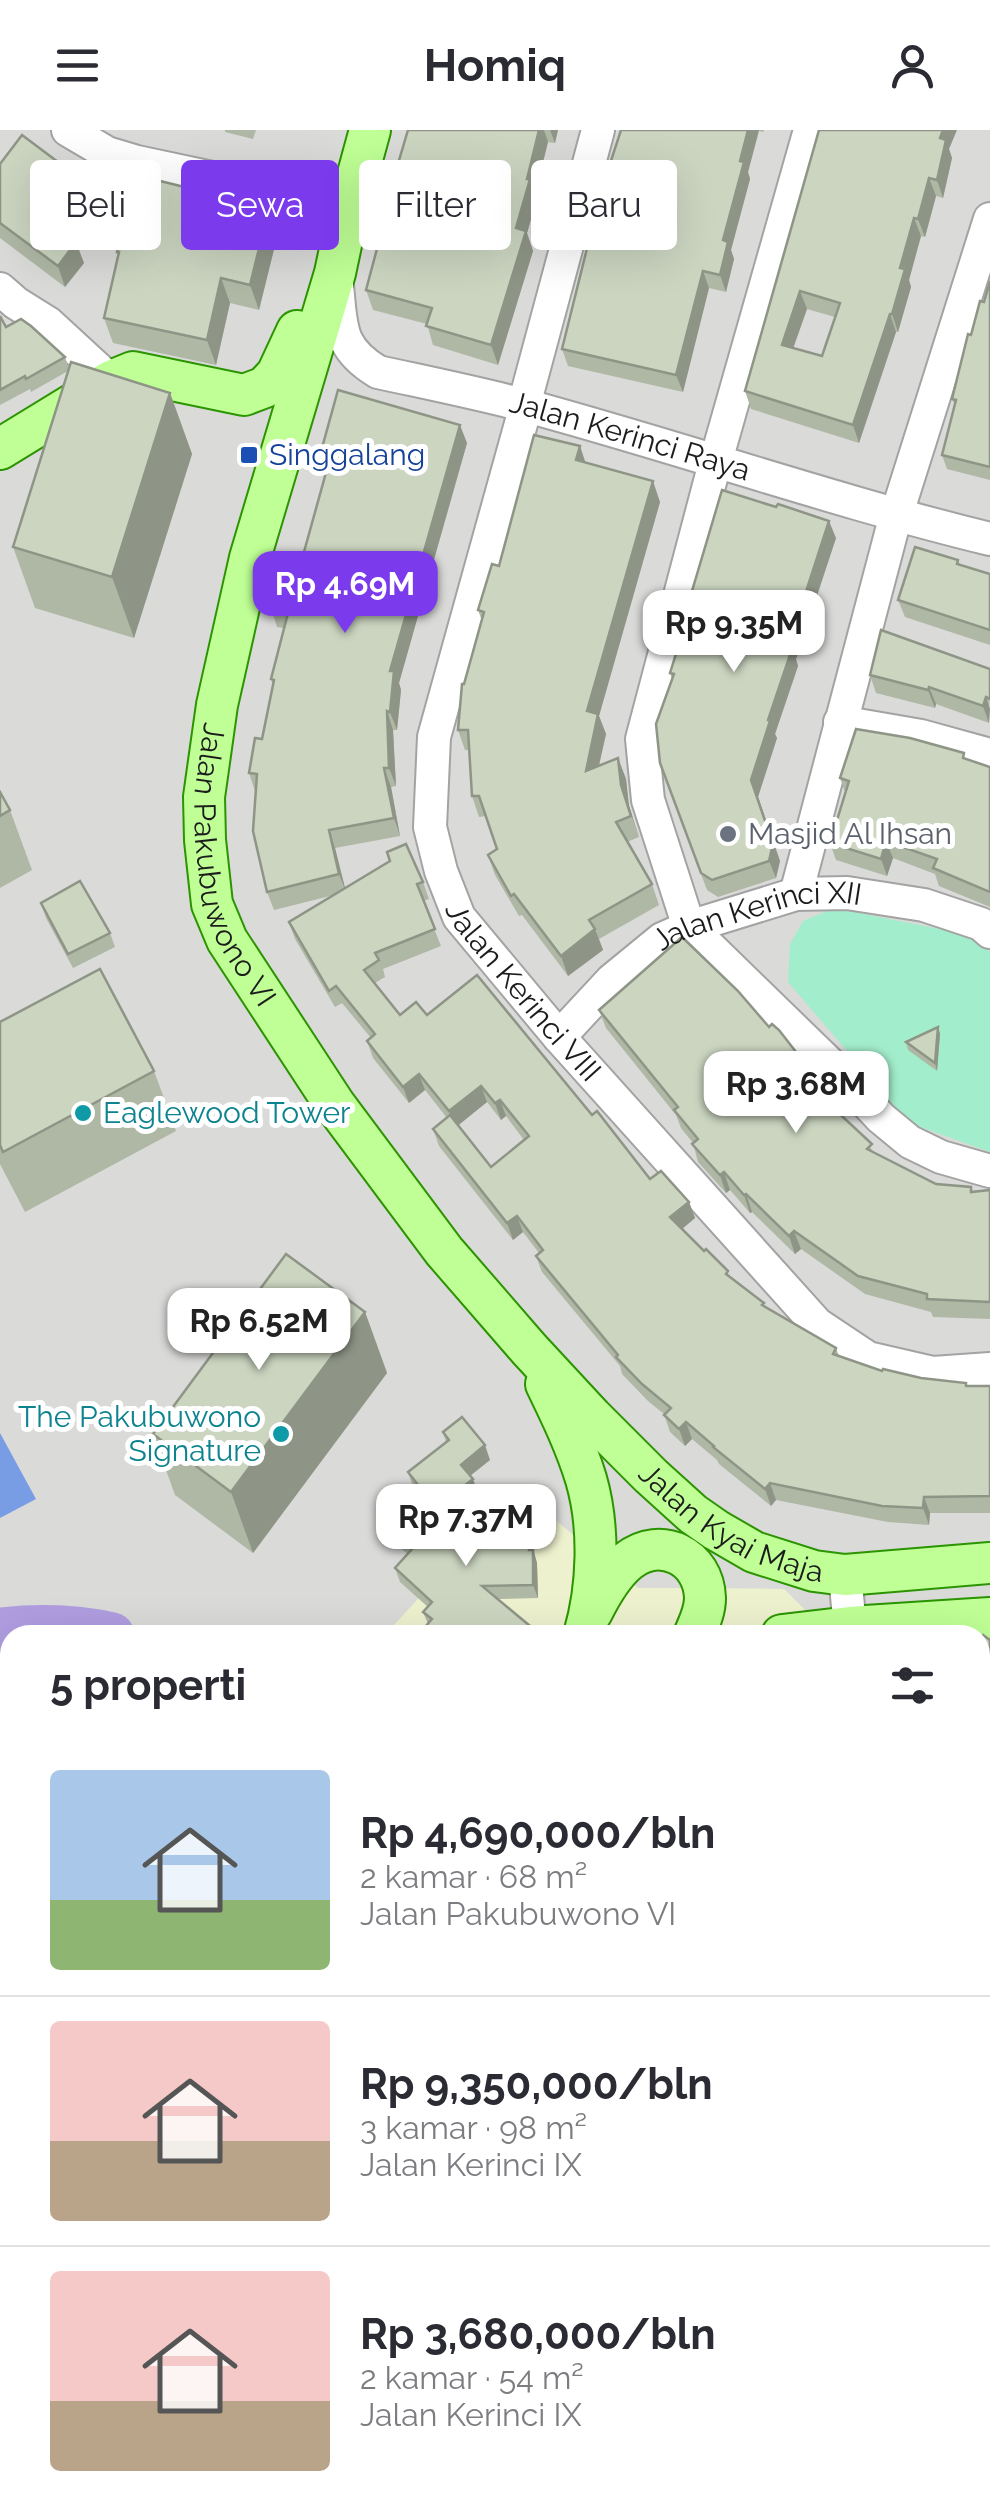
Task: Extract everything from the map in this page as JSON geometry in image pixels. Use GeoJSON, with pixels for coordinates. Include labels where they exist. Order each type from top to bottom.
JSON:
{"type":"FeatureCollection","features":[{"type":"Feature","properties":{"kind":"main road","name":"Jalan Pakubuwono VI"},"geometry":{"type":"LineString","coordinates":[[370,130],[335,273],[250,558],[217,705],[204,797],[212,904],[227,940],[335,1105],[444,1252],[529,1349]]}},
{"type":"Feature","properties":{"kind":"main road"},"geometry":{"type":"LineString","coordinates":[[0,449],[123,374],[142,372],[244,395],[264,387],[277,374],[312,300],[335,273]]}},
{"type":"Feature","properties":{"kind":"main road"},"geometry":{"type":"LineString","coordinates":[[529,1349],[564,1420],[587,1482],[595,1540],[587,1625]]}},
{"type":"Feature","properties":{"kind":"main road","name":"Jalan Kyai Maja"},"geometry":{"type":"LineString","coordinates":[[529,1349],[650,1476],[716,1530],[754,1552],[814,1572],[845,1575],[990,1564]]}},
{"type":"Feature","properties":{"kind":"main road"},"geometry":{"type":"LineString","coordinates":[[587,1625],[607,1585],[626,1562],[648,1551],[668,1549],[692,1563],[702,1578],[705,1601],[698,1625]]}},
{"type":"Feature","properties":{"kind":"main road"},"geometry":{"type":"LineString","coordinates":[[916,1625],[990,1618]]}},
{"type":"Feature","properties":{"kind":"street"},"geometry":{"type":"LineString","coordinates":[[68,130],[107,154],[350,206]]}},
{"type":"Feature","properties":{"kind":"street","name":"Jalan Kerinci VIII"},"geometry":{"type":"LineString","coordinates":[[598,130],[434,737],[430,828],[441,871],[459,917],[558,1038],[817,1324],[868,1358],[933,1373],[990,1369]]}},
{"type":"Feature","properties":{"kind":"street"},"geometry":{"type":"LineString","coordinates":[[810,130],[642,739],[648,800],[689,928],[910,1142],[941,1158],[990,1171]]}},
{"type":"Feature","properties":{"kind":"street"},"geometry":{"type":"LineString","coordinates":[[796,894],[896,516],[990,218]]}},
{"type":"Feature","properties":{"kind":"street","name":"Jalan Kerinci Raya"},"geometry":{"type":"LineString","coordinates":[[335,273],[345,342],[359,360],[378,372],[524,405],[896,516],[990,539]]}},
{"type":"Feature","properties":{"kind":"street"},"geometry":{"type":"LineString","coordinates":[[0,289],[48,323],[111,381]]}},
{"type":"Feature","properties":{"kind":"street"},"geometry":{"type":"LineString","coordinates":[[840,722],[990,754]]}},
{"type":"Feature","properties":{"kind":"street","name":"Jalan Kerinci XII"},"geometry":{"type":"LineString","coordinates":[[558,1038],[612,980],[662,939],[796,894],[847,894],[924,905],[981,924],[990,932]]}},
{"type":"Feature","properties":{"kind":"street"},"geometry":{"type":"LineString","coordinates":[[845,1575],[852,1625]]}},
{"type":"Feature","properties":{"kind":"shaded area"},"geometry":{"type":"Polygon","coordinates":[[[0,130],[990,130],[990,1625],[820,1625],[784,1589],[638,1588],[549,1515],[449,1565],[394,1625],[0,1625],[0,130]]]}},
{"type":"Feature","properties":{"kind":"shaded area"},"geometry":{"type":"Polygon","coordinates":[[[0,1433],[36,1499],[0,1518],[0,1433]]]}},
{"type":"Feature","properties":{"kind":"shaded area"},"geometry":{"type":"Polygon","coordinates":[[[549,1515],[638,1588],[784,1589],[820,1625],[394,1625],[449,1565],[549,1515]]]}},
{"type":"Feature","properties":{"kind":"green space"},"geometry":{"type":"Polygon","coordinates":[[[834,908],[975,936],[990,952],[990,1152],[909,1123],[788,982],[790,944],[803,921],[834,908]]]}},
{"type":"Feature","properties":{"kind":"building"},"geometry":{"type":"Polygon","coordinates":[[[408,130],[539,130],[516,228],[526,231],[491,345],[426,326],[432,308],[366,290],[377,250],[511,250],[511,160],[399,160],[408,130]]]}},
{"type":"Feature","properties":{"kind":"building"},"geometry":{"type":"Polygon","coordinates":[[[621,130],[748,130],[740,161],[744,162],[723,240],[728,242],[720,275],[703,271],[676,375],[562,349],[587,250],[677,250],[677,160],[611,160],[621,130]]]}},
{"type":"Feature","properties":{"kind":"building"},"geometry":{"type":"Polygon","coordinates":[[[819,130],[943,130],[940,138],[946,140],[937,180],[929,178],[918,219],[914,218],[892,314],[853,425],[745,391],[819,130]],[[800,291],[782,345],[822,356],[840,303],[800,291]]]}},
{"type":"Feature","properties":{"kind":"building"},"geometry":{"type":"Polygon","coordinates":[[[22,135],[55,160],[30,160],[30,245],[0,223],[0,164],[22,135]]]}},
{"type":"Feature","properties":{"kind":"building"},"geometry":{"type":"Polygon","coordinates":[[[161,181],[181,186],[181,250],[259,250],[250,285],[221,278],[207,340],[104,318],[117,252],[161,250],[161,181]]]}},
{"type":"Feature","properties":{"kind":"building"},"geometry":{"type":"Polygon","coordinates":[[[36,250],[70,250],[58,266],[36,250]]]}},
{"type":"Feature","properties":{"kind":"building"},"geometry":{"type":"Polygon","coordinates":[[[990,281],[990,467],[942,455],[968,334],[971,335],[990,281]]]}},
{"type":"Feature","properties":{"kind":"building"},"geometry":{"type":"Polygon","coordinates":[[[0,316],[6,327],[21,319],[65,357],[0,390],[0,316]]]}},
{"type":"Feature","properties":{"kind":"building"},"geometry":{"type":"Polygon","coordinates":[[[71,362],[170,393],[112,577],[13,547],[71,362]]]}},
{"type":"Feature","properties":{"kind":"building"},"geometry":{"type":"Polygon","coordinates":[[[338,390],[460,425],[390,671],[394,671],[390,712],[387,711],[389,768],[384,768],[394,818],[329,830],[339,874],[267,892],[253,831],[257,774],[249,773],[255,738],[262,739],[274,680],[271,679],[288,613],[271,608],[285,555],[302,559],[332,451],[322,448],[338,390]]]}},
{"type":"Feature","properties":{"kind":"building"},"geometry":{"type":"Polygon","coordinates":[[[534,435],[580,446],[576,460],[653,481],[587,711],[598,714],[586,771],[618,758],[631,816],[616,822],[652,884],[589,920],[595,929],[561,956],[514,894],[511,896],[488,855],[497,849],[479,796],[472,796],[468,730],[458,730],[462,684],[484,612],[478,610],[492,564],[499,566],[534,435]]]}},
{"type":"Feature","properties":{"kind":"building"},"geometry":{"type":"Polygon","coordinates":[[[722,490],[829,521],[751,780],[773,844],[769,861],[712,880],[701,873],[660,763],[656,724],[674,674],[670,673],[722,490]]]}},
{"type":"Feature","properties":{"kind":"building"},"geometry":{"type":"Polygon","coordinates":[[[915,547],[990,574],[990,630],[898,600],[915,547]]]}},
{"type":"Feature","properties":{"kind":"building"},"geometry":{"type":"Polygon","coordinates":[[[881,630],[990,669],[990,699],[986,697],[983,706],[929,687],[928,690],[870,675],[881,630]]]}},
{"type":"Feature","properties":{"kind":"building"},"geometry":{"type":"Polygon","coordinates":[[[856,729],[964,753],[963,758],[990,767],[990,892],[933,868],[937,859],[886,841],[881,859],[830,843],[849,781],[840,778],[856,729]]]}},
{"type":"Feature","properties":{"kind":"building"},"geometry":{"type":"Polygon","coordinates":[[[0,792],[10,810],[0,816],[0,792]]]}},
{"type":"Feature","properties":{"kind":"building"},"geometry":{"type":"Polygon","coordinates":[[[406,844],[423,882],[417,884],[435,929],[375,953],[379,960],[364,970],[400,1015],[416,1002],[427,1015],[477,975],[592,1115],[597,1111],[650,1179],[661,1171],[689,1202],[670,1217],[762,1305],[836,1348],[833,1354],[882,1371],[966,1386],[990,1386],[990,1496],[924,1497],[923,1508],[882,1506],[770,1483],[765,1489],[686,1422],[679,1429],[664,1415],[671,1408],[616,1357],[536,1256],[543,1250],[517,1216],[507,1223],[433,1129],[450,1115],[491,1167],[529,1136],[500,1100],[495,1103],[481,1086],[449,1111],[419,1074],[403,1087],[367,1041],[375,1034],[336,986],[329,991],[289,922],[390,861],[387,852],[406,844]]]}},
{"type":"Feature","properties":{"kind":"building"},"geometry":{"type":"Polygon","coordinates":[[[80,881],[110,933],[68,954],[41,903],[80,881]]]}},
{"type":"Feature","properties":{"kind":"building"},"geometry":{"type":"Polygon","coordinates":[[[682,937],[769,1027],[772,1024],[779,1030],[802,1063],[836,1100],[830,1105],[872,1144],[867,1149],[936,1184],[971,1187],[971,1192],[990,1190],[990,1302],[927,1299],[927,1294],[858,1276],[794,1231],[789,1236],[724,1172],[720,1175],[692,1144],[698,1139],[674,1110],[678,1107],[599,1010],[682,937]]]}},
{"type":"Feature","properties":{"kind":"building"},"geometry":{"type":"Polygon","coordinates":[[[100,969],[154,1071],[3,1152],[0,1022],[100,969]]]}},
{"type":"Feature","properties":{"kind":"building"},"geometry":{"type":"Polygon","coordinates":[[[938,1027],[935,1063],[906,1042],[938,1027]]]}},
{"type":"Feature","properties":{"kind":"building"},"geometry":{"type":"Polygon","coordinates":[[[286,1254],[365,1312],[231,1492],[153,1434],[286,1254]]]}},
{"type":"Feature","properties":{"kind":"building"},"geometry":{"type":"Polygon","coordinates":[[[462,1417],[485,1445],[461,1465],[473,1479],[436,1508],[408,1472],[449,1440],[443,1432],[462,1417]]]}},
{"type":"Feature","properties":{"kind":"building"},"geometry":{"type":"Polygon","coordinates":[[[493,1506],[494,1530],[527,1527],[529,1550],[533,1550],[533,1585],[482,1586],[529,1625],[427,1625],[432,1619],[423,1612],[432,1602],[395,1568],[412,1549],[395,1534],[415,1510],[493,1506]]]}},
{"type":"Feature","properties":{"kind":"place","name":"Singgalang"},"geometry":{"type":"Point","coordinates":[249,455]}},
{"type":"Feature","properties":{"kind":"place","name":"Masjid Al Ihsan"},"geometry":{"type":"Point","coordinates":[728,834]}},
{"type":"Feature","properties":{"kind":"place","name":"Eaglewood Tower"},"geometry":{"type":"Point","coordinates":[83,1113]}},
{"type":"Feature","properties":{"kind":"place","name":"The Pakubuwono Signature"},"geometry":{"type":"Point","coordinates":[281,1434]}}]}
